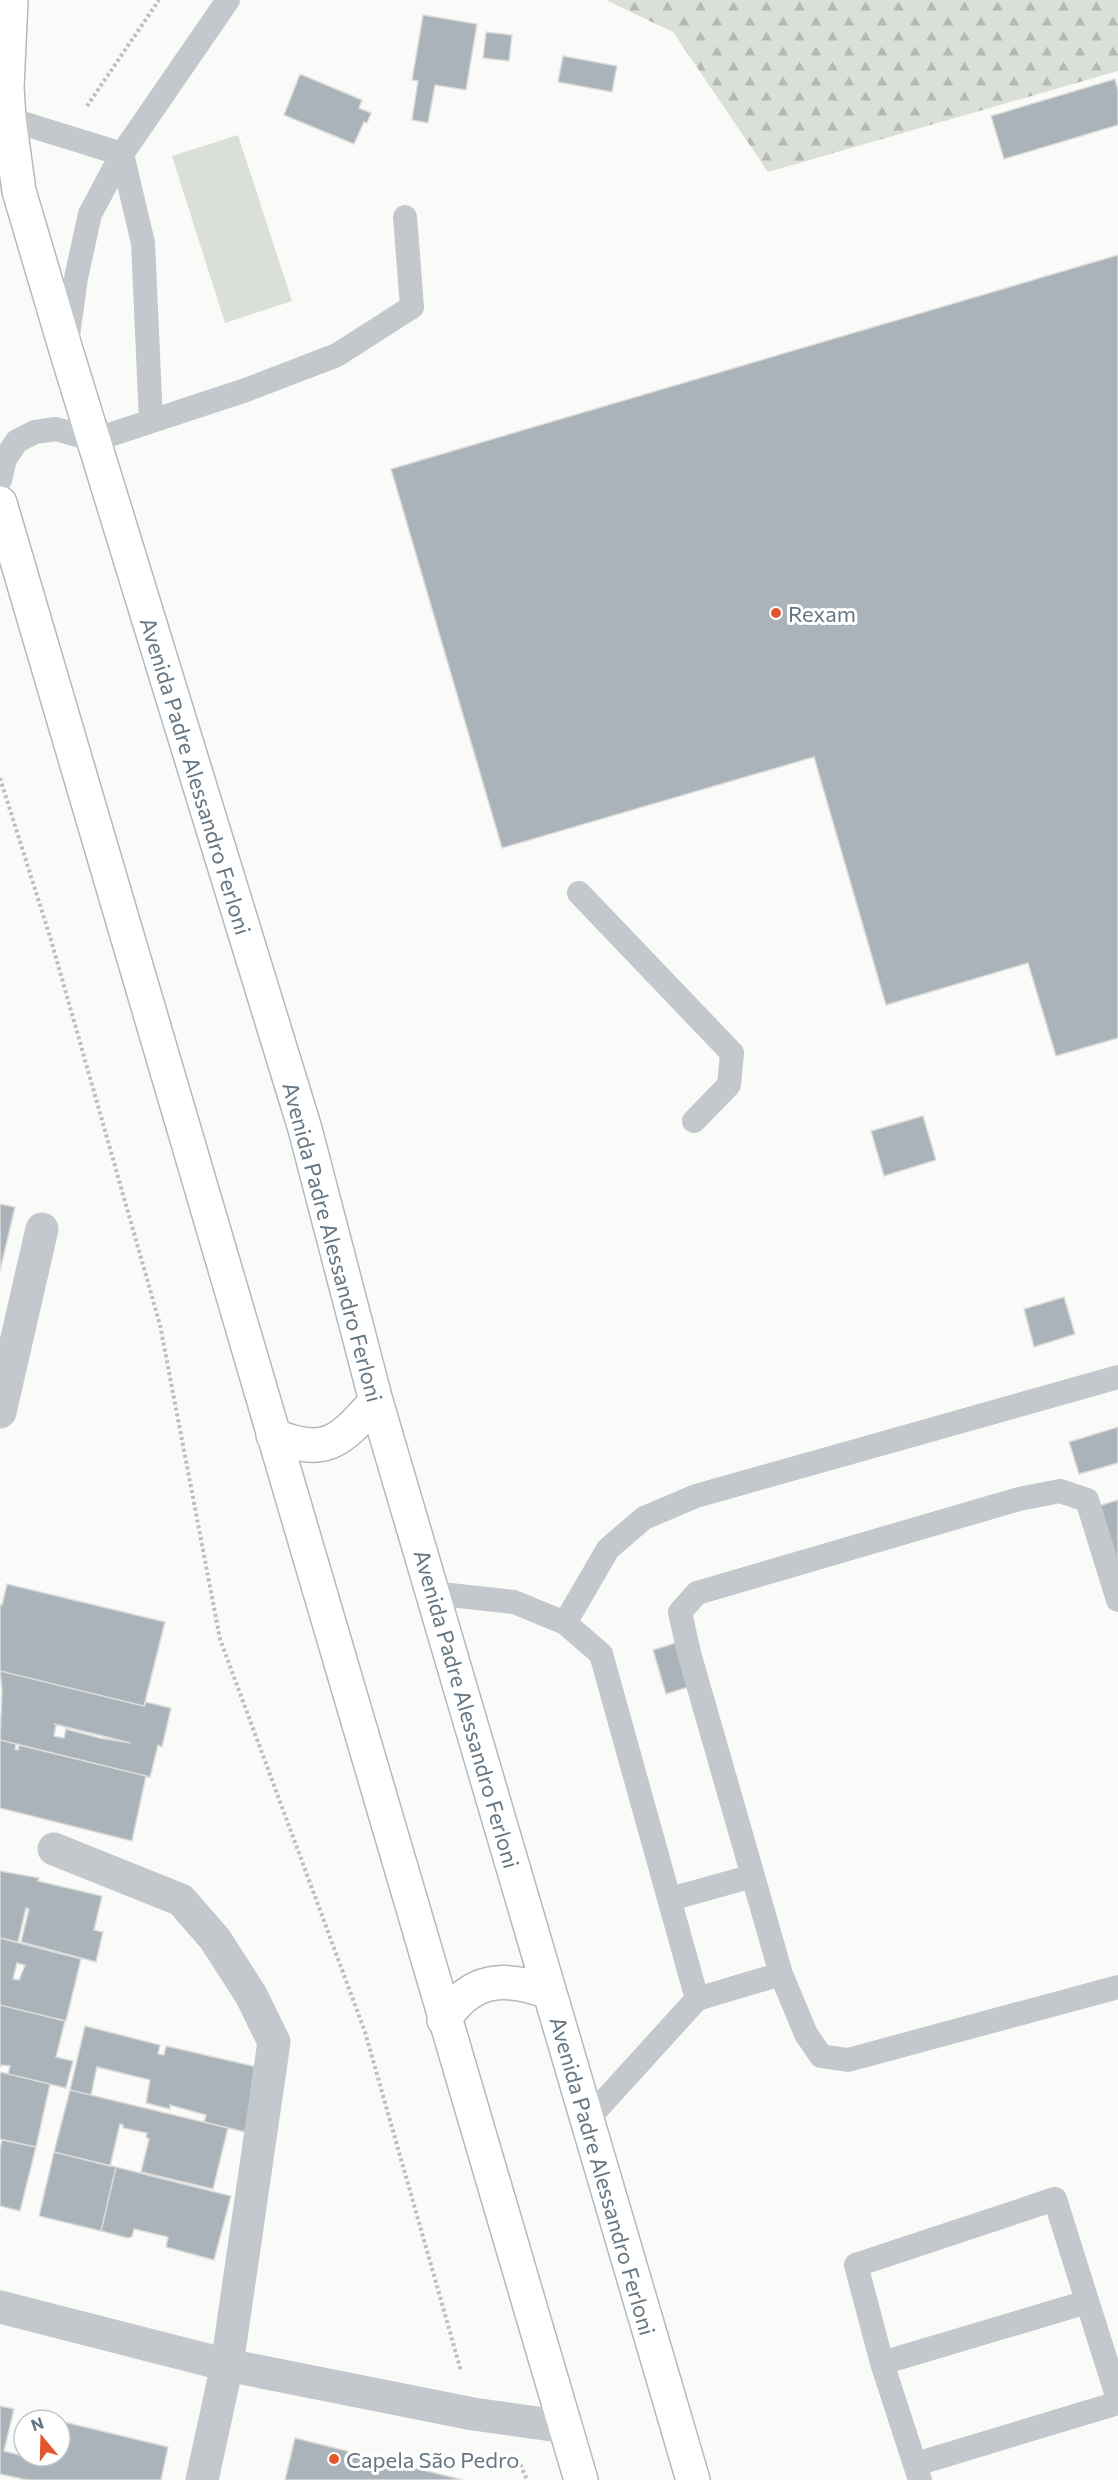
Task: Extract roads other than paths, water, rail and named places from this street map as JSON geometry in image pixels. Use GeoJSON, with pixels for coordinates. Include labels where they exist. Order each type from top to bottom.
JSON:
{"type":"FeatureCollection","features":[{"type":"Feature","properties":{"kind":"main road","name":"Avenida Padre Alessandro Ferloni"},"geometry":{"type":"LineString","coordinates":[[11,0],[7,87],[19,191],[305,1130],[376,1401],[693,2480]]}},
{"type":"Feature","properties":{"kind":"main road"},"geometry":{"type":"LineString","coordinates":[[0,503],[581,2480]]}},
{"type":"Feature","properties":{"kind":"main road"},"geometry":{"type":"LineString","coordinates":[[273,1435],[292,1443],[311,1447],[329,1443],[345,1435],[376,1401]]}},
{"type":"Feature","properties":{"kind":"main road"},"geometry":{"type":"LineString","coordinates":[[444,2020],[453,2006],[471,1992],[489,1983],[510,1981],[549,1992]]}},
{"type":"Feature","properties":{"kind":"street"},"geometry":{"type":"LineString","coordinates":[[0,1412],[42,1228]]}},
{"type":"Feature","properties":{"kind":"street"},"geometry":{"type":"LineString","coordinates":[[54,1849],[181,1900],[215,1939],[251,1995],[274,2042],[227,2366],[202,2480]]}},
{"type":"Feature","properties":{"kind":"street"},"geometry":{"type":"LineString","coordinates":[[0,2307],[227,2366],[473,2414],[566,2427]]}},
{"type":"Feature","properties":{"kind":"lane"},"geometry":{"type":"LineString","coordinates":[[66,350],[76,278],[90,214],[122,154],[228,0]]}},
{"type":"Feature","properties":{"kind":"lane"},"geometry":{"type":"LineString","coordinates":[[9,119],[122,154]]}},
{"type":"Feature","properties":{"kind":"lane"},"geometry":{"type":"LineString","coordinates":[[122,154],[144,243],[151,420]]}},
{"type":"Feature","properties":{"kind":"lane"},"geometry":{"type":"LineString","coordinates":[[0,480],[5,459],[17,441],[35,432],[56,429],[94,440],[246,390],[337,355],[412,307],[405,217]]}},
{"type":"Feature","properties":{"kind":"lane"},"geometry":{"type":"LineString","coordinates":[[579,893],[732,1053],[729,1085],[694,1121]]}},
{"type":"Feature","properties":{"kind":"lane"},"geometry":{"type":"LineString","coordinates":[[566,1623],[608,1549],[644,1518],[696,1496],[1118,1377]]}},
{"type":"Feature","properties":{"kind":"lane"},"geometry":{"type":"LineString","coordinates":[[1118,1600],[1087,1500],[1060,1491],[1018,1499],[697,1593],[680,1612],[689,1653],[781,1974],[806,2034],[821,2056],[848,2060],[1118,1987]]}},
{"type":"Feature","properties":{"kind":"lane"},"geometry":{"type":"LineString","coordinates":[[432,1593],[514,1602],[566,1623],[601,1654],[697,1999]]}},
{"type":"Feature","properties":{"kind":"lane"},"geometry":{"type":"LineString","coordinates":[[670,1899],[753,1876]]}},
{"type":"Feature","properties":{"kind":"lane"},"geometry":{"type":"LineString","coordinates":[[587,2120],[697,1999],[781,1974]]}},
{"type":"Feature","properties":{"kind":"lane"},"geometry":{"type":"LineString","coordinates":[[1055,2199],[1118,2401],[918,2472],[882,2363],[856,2265],[1055,2199]]}},
{"type":"Feature","properties":{"kind":"lane"},"geometry":{"type":"LineString","coordinates":[[882,2363],[1088,2302]]}},
{"type":"Feature","properties":{"kind":"place","name":"Rexam"},"geometry":{"type":"Point","coordinates":[776,613]}},
{"type":"Feature","properties":{"kind":"place","name":"Capela São Pedro"},"geometry":{"type":"Point","coordinates":[334,2459]}}]}
